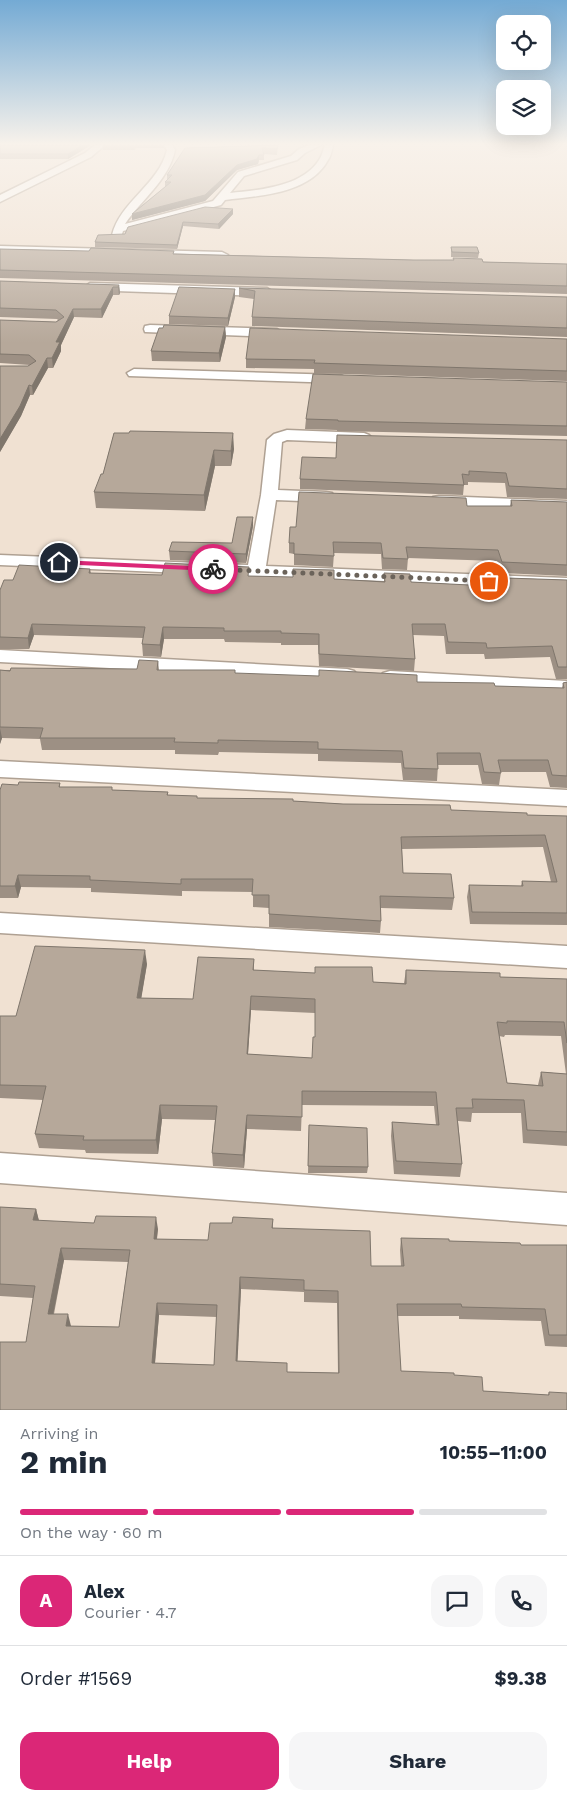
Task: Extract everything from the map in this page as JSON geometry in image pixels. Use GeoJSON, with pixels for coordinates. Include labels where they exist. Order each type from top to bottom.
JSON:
{"type":"FeatureCollection","features":[{"type":"Feature","properties":{"kind":"street"},"geometry":{"type":"LineString","coordinates":[[100,252],[112,245],[120,229],[120,223],[131,211]]}},
{"type":"Feature","properties":{"kind":"street"},"geometry":{"type":"LineString","coordinates":[[120,229],[188,211]]}},
{"type":"Feature","properties":{"kind":"street"},"geometry":{"type":"LineString","coordinates":[[0,249],[236,256]]}},
{"type":"Feature","properties":{"kind":"street"},"geometry":{"type":"LineString","coordinates":[[75,286],[277,292]]}},
{"type":"Feature","properties":{"kind":"street"},"geometry":{"type":"LineString","coordinates":[[150,329],[289,333]]}},
{"type":"Feature","properties":{"kind":"street"},"geometry":{"type":"LineString","coordinates":[[134,373],[352,380]]}},
{"type":"Feature","properties":{"kind":"street"},"geometry":{"type":"LineString","coordinates":[[256,571],[269,495],[275,440],[278,436],[377,438]]}},
{"type":"Feature","properties":{"kind":"street"},"geometry":{"type":"LineString","coordinates":[[269,495],[338,498]]}},
{"type":"Feature","properties":{"kind":"street"},"geometry":{"type":"LineString","coordinates":[[418,500],[567,506]]}},
{"type":"Feature","properties":{"kind":"street"},"geometry":{"type":"LineString","coordinates":[[0,560],[567,584]]}},
{"type":"Feature","properties":{"kind":"street"},"geometry":{"type":"LineString","coordinates":[[0,656],[567,687]]}},
{"type":"Feature","properties":{"kind":"street"},"geometry":{"type":"LineString","coordinates":[[0,769],[567,798]]}},
{"type":"Feature","properties":{"kind":"street"},"geometry":{"type":"LineString","coordinates":[[0,923],[567,957]]}},
{"type":"Feature","properties":{"kind":"street"},"geometry":{"type":"LineString","coordinates":[[0,1168],[567,1209]]}},
{"type":"Feature","properties":{"kind":"building"},"geometry":{"type":"Polygon","coordinates":[[[190,211],[231,211],[218,224],[183,222],[177,245],[95,242],[98,235],[125,234],[128,227],[190,211]]]}},
{"type":"Feature","properties":{"kind":"building"},"geometry":{"type":"Polygon","coordinates":[[[451,247],[477,247],[479,253],[452,252],[451,247]]]}},
{"type":"Feature","properties":{"kind":"building"},"geometry":{"type":"Polygon","coordinates":[[[91,248],[174,251],[173,254],[413,260],[454,260],[453,258],[482,259],[483,262],[567,264],[567,286],[0,270],[0,249],[89,251],[91,248]]]}},
{"type":"Feature","properties":{"kind":"building"},"geometry":{"type":"Polygon","coordinates":[[[0,281],[119,285],[118,287],[113,287],[101,309],[73,309],[56,342],[60,342],[52,358],[47,358],[32,386],[29,385],[20,406],[0,439],[0,366],[28,366],[36,361],[29,355],[0,354],[0,320],[56,322],[64,317],[56,310],[0,308],[0,281]]]}},
{"type":"Feature","properties":{"kind":"building"},"geometry":{"type":"Polygon","coordinates":[[[179,287],[235,289],[228,318],[169,316],[179,287]]]}},
{"type":"Feature","properties":{"kind":"building"},"geometry":{"type":"Polygon","coordinates":[[[239,288],[567,297],[567,328],[252,317],[255,291],[239,288]]]}},
{"type":"Feature","properties":{"kind":"building"},"geometry":{"type":"Polygon","coordinates":[[[164,325],[225,327],[219,353],[151,351],[159,328],[163,328],[164,325]]]}},
{"type":"Feature","properties":{"kind":"building"},"geometry":{"type":"Polygon","coordinates":[[[250,328],[567,339],[567,371],[314,363],[315,360],[246,359],[250,328]]]}},
{"type":"Feature","properties":{"kind":"building"},"geometry":{"type":"Polygon","coordinates":[[[313,374],[567,382],[567,426],[306,419],[313,374]]]}},
{"type":"Feature","properties":{"kind":"building"},"geometry":{"type":"Polygon","coordinates":[[[130,431],[233,433],[231,451],[214,450],[204,495],[94,492],[101,474],[103,474],[114,433],[129,433],[130,431]]]}},
{"type":"Feature","properties":{"kind":"building"},"geometry":{"type":"Polygon","coordinates":[[[337,435],[567,440],[567,489],[509,486],[506,473],[469,471],[469,475],[462,474],[464,485],[300,479],[302,457],[336,458],[337,435]]]}},
{"type":"Feature","properties":{"kind":"building"},"geometry":{"type":"Polygon","coordinates":[[[299,492],[466,498],[467,506],[512,506],[511,500],[567,502],[567,565],[502,562],[498,550],[406,547],[408,559],[383,558],[381,543],[333,542],[334,556],[294,554],[294,543],[289,543],[290,527],[296,527],[299,492]]]}},
{"type":"Feature","properties":{"kind":"building"},"geometry":{"type":"Polygon","coordinates":[[[237,517],[253,517],[246,554],[169,551],[172,542],[232,543],[237,517]]]}},
{"type":"Feature","properties":{"kind":"building"},"geometry":{"type":"Polygon","coordinates":[[[165,563],[249,567],[248,576],[293,577],[293,569],[334,570],[334,579],[385,582],[384,573],[410,574],[411,582],[469,585],[507,586],[506,578],[567,580],[567,667],[558,667],[552,646],[487,648],[486,643],[448,642],[445,624],[412,624],[415,659],[319,654],[319,634],[281,633],[281,631],[224,631],[224,628],[163,627],[160,645],[142,644],[145,627],[32,624],[28,638],[0,637],[0,590],[4,580],[13,580],[19,565],[90,569],[89,573],[162,575],[165,563]]]}},
{"type":"Feature","properties":{"kind":"building"},"geometry":{"type":"Polygon","coordinates":[[[139,660],[158,661],[157,670],[235,670],[235,673],[319,676],[319,670],[417,675],[417,682],[494,683],[495,686],[564,688],[563,683],[567,682],[567,776],[552,775],[548,760],[498,760],[501,773],[484,772],[480,753],[437,753],[438,769],[404,768],[402,751],[318,749],[318,742],[218,740],[218,743],[174,742],[175,738],[40,738],[43,728],[0,727],[0,670],[10,671],[11,668],[137,669],[139,660]]]}},
{"type":"Feature","properties":{"kind":"building"},"geometry":{"type":"Polygon","coordinates":[[[19,782],[60,783],[59,787],[112,787],[112,790],[168,792],[167,795],[197,796],[197,798],[293,799],[293,801],[343,804],[450,805],[451,810],[567,816],[567,913],[472,912],[469,885],[523,886],[522,881],[557,882],[545,835],[401,837],[403,873],[451,874],[454,898],[380,896],[381,921],[269,914],[269,895],[252,895],[253,879],[181,879],[181,884],[90,880],[90,876],[18,875],[15,886],[0,886],[0,790],[2,784],[18,785],[19,782]]]}},
{"type":"Feature","properties":{"kind":"building"},"geometry":{"type":"Polygon","coordinates":[[[35,946],[145,950],[137,998],[193,999],[198,957],[254,959],[253,970],[315,973],[315,967],[372,967],[373,982],[406,984],[406,970],[500,973],[500,977],[567,979],[567,1043],[564,1022],[497,1022],[507,1083],[543,1086],[541,1072],[567,1074],[567,1132],[527,1130],[524,1100],[472,1099],[473,1108],[456,1108],[462,1164],[396,1161],[392,1122],[439,1125],[436,1092],[302,1091],[302,1117],[247,1115],[243,1155],[212,1153],[217,1106],[160,1105],[156,1140],[83,1140],[84,1136],[35,1134],[46,1086],[0,1085],[0,1016],[16,1016],[35,946]],[[251,996],[247,1054],[312,1058],[313,1037],[315,1037],[315,999],[251,996]]]}},
{"type":"Feature","properties":{"kind":"building"},"geometry":{"type":"Polygon","coordinates":[[[309,1125],[367,1128],[368,1167],[308,1166],[309,1125]]]}},
{"type":"Feature","properties":{"kind":"building"},"geometry":{"type":"Polygon","coordinates":[[[0,1207],[36,1209],[33,1220],[94,1223],[96,1216],[156,1217],[154,1239],[208,1240],[210,1223],[232,1223],[233,1217],[273,1219],[272,1228],[370,1231],[371,1266],[404,1266],[401,1238],[520,1243],[521,1245],[567,1245],[567,1335],[549,1335],[545,1309],[462,1307],[461,1304],[397,1304],[401,1371],[454,1373],[454,1375],[482,1377],[483,1391],[549,1395],[549,1392],[567,1393],[567,1410],[0,1410],[0,1342],[26,1342],[35,1286],[0,1284],[0,1207]],[[61,1248],[48,1314],[68,1314],[66,1326],[119,1327],[130,1250],[61,1248]],[[240,1277],[236,1361],[287,1363],[287,1372],[339,1373],[338,1291],[304,1290],[304,1280],[240,1277]],[[157,1303],[152,1363],[214,1365],[217,1305],[157,1303]]]}},
{"type":"Feature","properties":{"kind":"way so far"},"geometry":{"type":"LineString","coordinates":[[213,569],[489,581]]}},
{"type":"Feature","properties":{"kind":"route"},"geometry":{"type":"LineString","coordinates":[[59,562],[213,569]]}}]}
